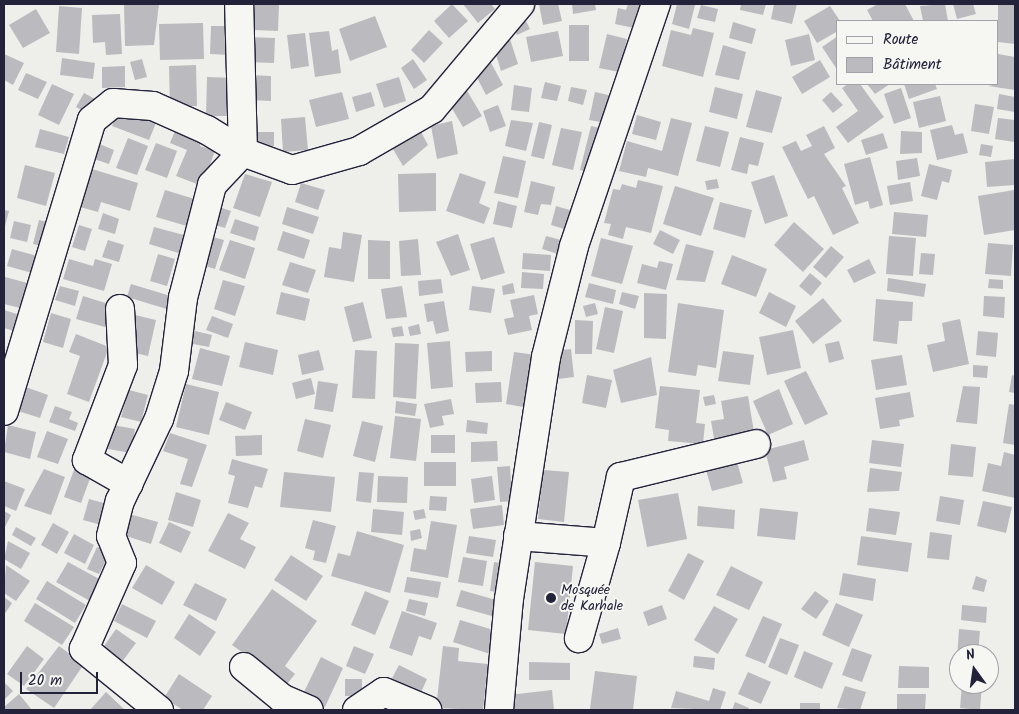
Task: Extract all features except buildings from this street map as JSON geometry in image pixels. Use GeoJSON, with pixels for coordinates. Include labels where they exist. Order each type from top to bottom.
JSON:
{"type":"FeatureCollection","features":[{"type":"Feature","properties":{"kind":"street"},"geometry":{"type":"LineString","coordinates":[[159,710],[84,649],[122,563],[111,536],[129,484],[159,419],[174,371],[183,298],[212,185],[243,152],[239,4]]}},
{"type":"Feature","properties":{"kind":"street"},"geometry":{"type":"LineString","coordinates":[[4,411],[92,120],[113,102],[153,106],[207,130],[243,152],[292,170],[359,151],[432,108],[520,4]]}},
{"type":"Feature","properties":{"kind":"street"},"geometry":{"type":"LineString","coordinates":[[499,710],[518,536],[546,358],[574,246],[656,4]]}},
{"type":"Feature","properties":{"kind":"street"},"geometry":{"type":"LineString","coordinates":[[120,309],[123,365],[87,460],[129,484]]}},
{"type":"Feature","properties":{"kind":"street"},"geometry":{"type":"LineString","coordinates":[[579,638],[606,544],[621,477],[756,444]]}},
{"type":"Feature","properties":{"kind":"street"},"geometry":{"type":"LineString","coordinates":[[518,536],[606,544]]}},
{"type":"Feature","properties":{"kind":"street"},"geometry":{"type":"LineString","coordinates":[[244,667],[283,699],[309,710]]}},
{"type":"Feature","properties":{"kind":"street"},"geometry":{"type":"LineString","coordinates":[[357,710],[384,692],[427,710]]}},
{"type":"Feature","properties":{"kind":"place","name":"Mosquée de Karhale"},"geometry":{"type":"Point","coordinates":[551,598]}}]}
